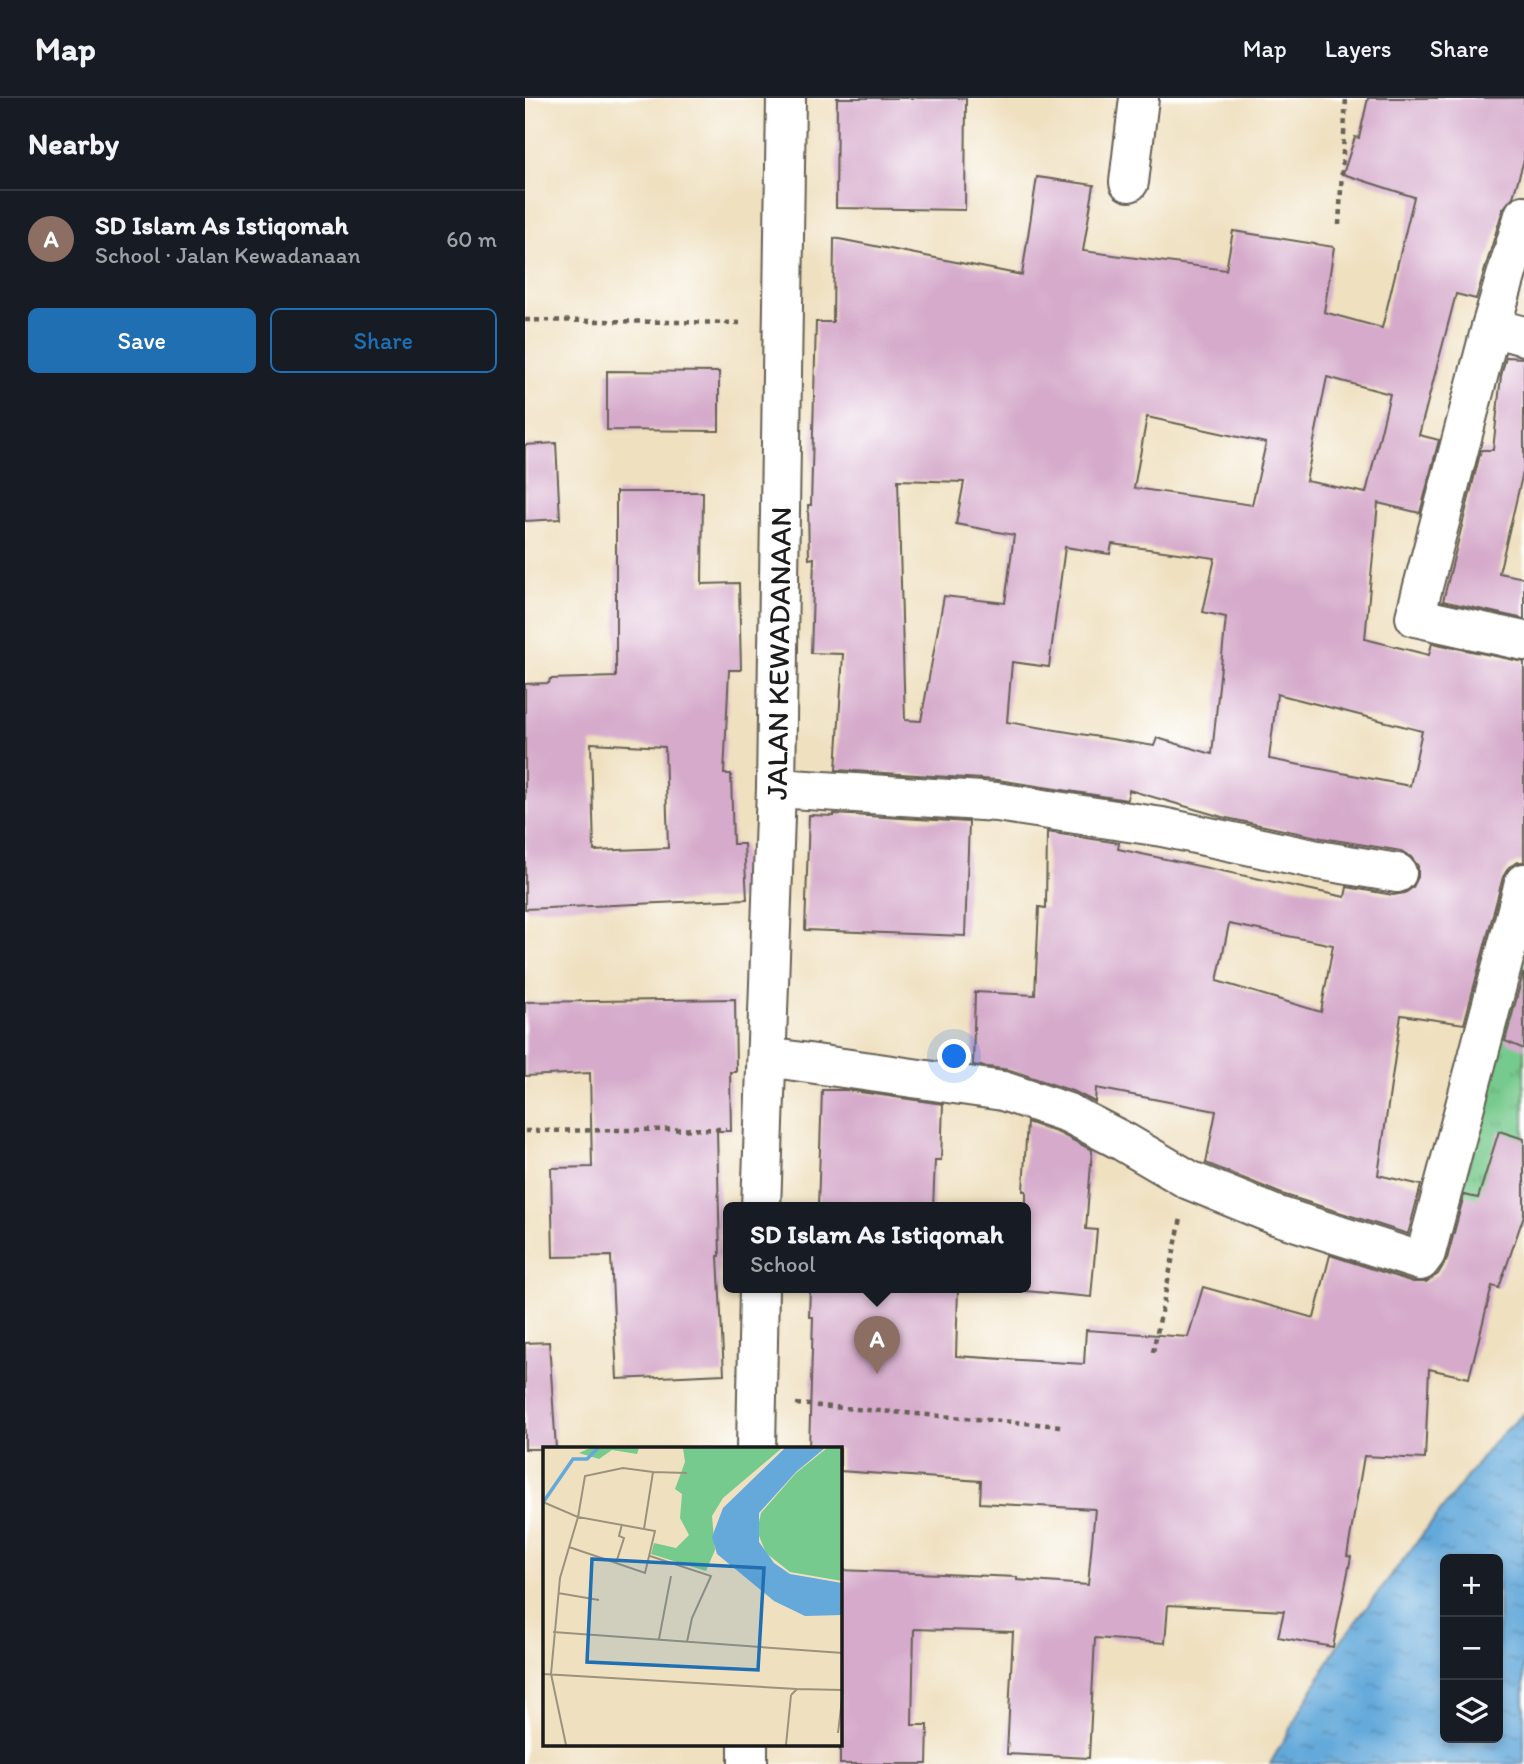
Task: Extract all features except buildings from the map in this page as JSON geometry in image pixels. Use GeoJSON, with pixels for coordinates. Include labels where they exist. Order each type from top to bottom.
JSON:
{"type":"FeatureCollection","features":[{"type":"Feature","properties":{"kind":"street","name":"JALAN KEWADANAAN"},"geometry":{"type":"LineString","coordinates":[[761,1202],[776,788],[786,98]]}},
{"type":"Feature","properties":{"kind":"street"},"geometry":{"type":"LineString","coordinates":[[1129,182],[1139,98]]}},
{"type":"Feature","properties":{"kind":"street"},"geometry":{"type":"LineString","coordinates":[[1524,215],[1507,331],[1415,617],[1524,641]]}},
{"type":"Feature","properties":{"kind":"street"},"geometry":{"type":"LineString","coordinates":[[776,788],[997,802],[1162,827],[1318,860],[1397,873]]}},
{"type":"Feature","properties":{"kind":"street"},"geometry":{"type":"LineString","coordinates":[[767,1057],[1003,1091],[1068,1113],[1189,1180],[1275,1215],[1420,1261],[1426,1253],[1451,1166],[1524,883]]}},
{"type":"Feature","properties":{"kind":"street"},"geometry":{"type":"LineString","coordinates":[[756,1447],[759,1293]]}},
{"type":"Feature","properties":{"kind":"street"},"geometry":{"type":"LineString","coordinates":[[748,1746],[748,1764]]}},
{"type":"Feature","properties":{"kind":"path"},"geometry":{"type":"LineString","coordinates":[[1339,225],[1346,98]]}},
{"type":"Feature","properties":{"kind":"path"},"geometry":{"type":"LineString","coordinates":[[525,320],[783,324]]}},
{"type":"Feature","properties":{"kind":"path"},"geometry":{"type":"LineString","coordinates":[[525,1131],[762,1128]]}},
{"type":"Feature","properties":{"kind":"path"},"geometry":{"type":"LineString","coordinates":[[1153,1352],[1189,1180]]}},
{"type":"Feature","properties":{"kind":"path"},"geometry":{"type":"LineString","coordinates":[[757,1401],[1061,1426]]}},
{"type":"Feature","properties":{"kind":"green space"},"geometry":{"type":"Polygon","coordinates":[[[1524,947],[1524,1226],[1459,1203],[1524,947]]]}},
{"type":"Feature","properties":{"kind":"water"},"geometry":{"type":"Polygon","coordinates":[[[1524,1413],[1524,1764],[1270,1764],[1337,1646],[1492,1444],[1524,1413]]]}},
{"type":"Feature","properties":{"kind":"place","name":"SD Islam As Istiqomah"},"geometry":{"type":"Point","coordinates":[877,1374]}}]}
